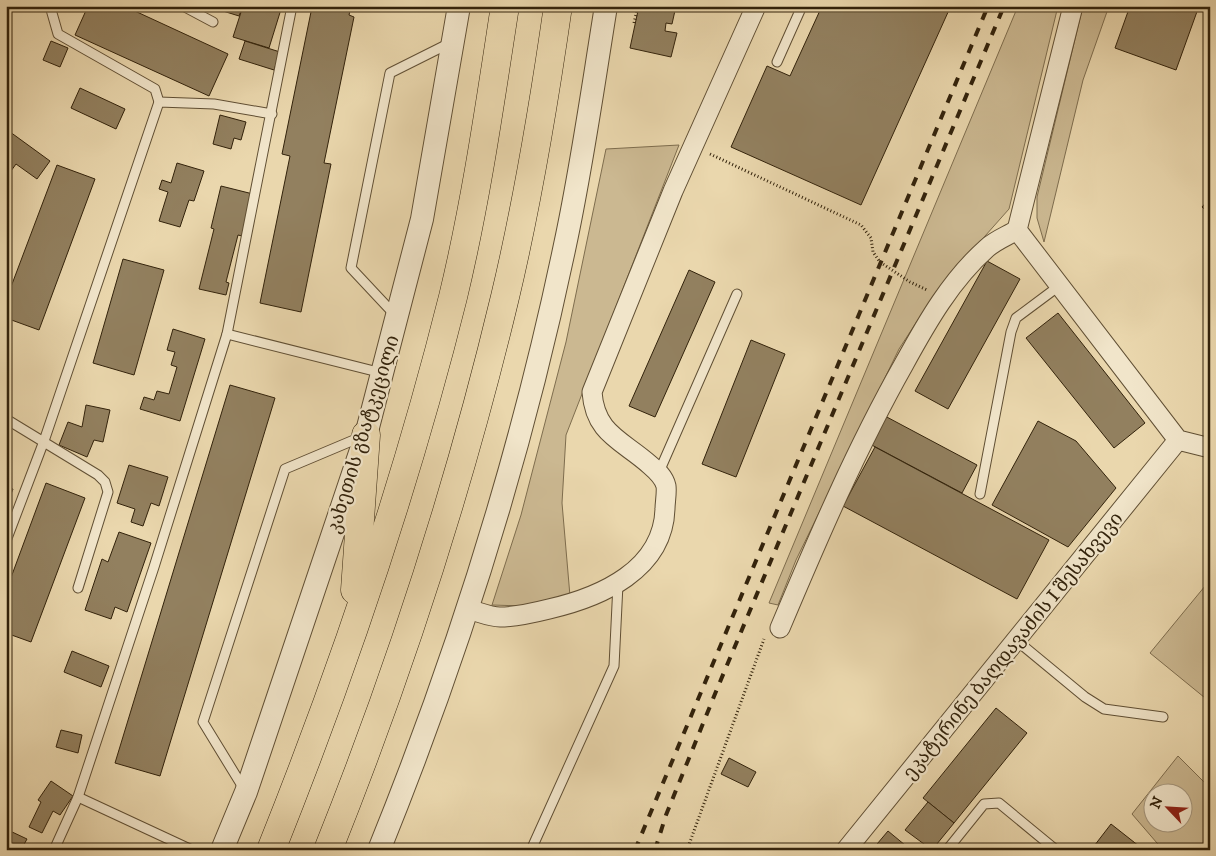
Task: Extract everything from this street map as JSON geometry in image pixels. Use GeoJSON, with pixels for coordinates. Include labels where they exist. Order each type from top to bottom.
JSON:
{"type":"FeatureCollection","features":[{"type":"Feature","properties":{"kind":"highway"},"geometry":{"type":"LineString","coordinates":[[271,850],[313,744],[352,633],[406,461],[453,296],[480,160],[505,6]]}},
{"type":"Feature","properties":{"kind":"highway"},"geometry":{"type":"LineString","coordinates":[[328,850],[359,774],[401,655],[438,545],[470,432],[506,296],[546,86],[558,6]]}},
{"type":"Feature","properties":{"kind":"highway"},"geometry":{"type":"LineString","coordinates":[[352,633],[366,435]]}},
{"type":"Feature","properties":{"kind":"street","name":"კახეთის გზატკეცილი"},"geometry":{"type":"LineString","coordinates":[[222,850],[246,792],[366,435],[422,219],[459,6]]}},
{"type":"Feature","properties":{"kind":"street"},"geometry":{"type":"LineString","coordinates":[[380,850],[404,790],[467,609],[516,444],[565,245],[606,6]]}},
{"type":"Feature","properties":{"kind":"street"},"geometry":{"type":"LineString","coordinates":[[467,609],[498,617],[526,614],[591,597],[618,584],[639,567],[657,543],[664,522],[666,486],[659,472],[636,453],[612,437],[598,420],[592,392],[693,146],[756,6]]}},
{"type":"Feature","properties":{"kind":"street"},"geometry":{"type":"LineString","coordinates":[[773,631],[880,405],[943,297],[988,247],[1017,230],[1073,6]]}},
{"type":"Feature","properties":{"kind":"street"},"geometry":{"type":"LineString","coordinates":[[1017,230],[1178,440],[1210,448]]}},
{"type":"Feature","properties":{"kind":"street","name":"ეკატერინე ბაღდავაძის I შესახვევი"},"geometry":{"type":"LineString","coordinates":[[846,850],[1178,440]]}},
{"type":"Feature","properties":{"kind":"lane"},"geometry":{"type":"LineString","coordinates":[[6,541],[44,441],[159,102],[154,89],[58,34],[50,6]]}},
{"type":"Feature","properties":{"kind":"lane"},"geometry":{"type":"LineString","coordinates":[[183,6],[213,22]]}},
{"type":"Feature","properties":{"kind":"lane"},"geometry":{"type":"LineString","coordinates":[[54,850],[78,797],[154,568],[227,334],[292,6]]}},
{"type":"Feature","properties":{"kind":"lane"},"geometry":{"type":"LineString","coordinates":[[777,62],[802,6]]}},
{"type":"Feature","properties":{"kind":"lane"},"geometry":{"type":"LineString","coordinates":[[396,316],[351,268],[390,73],[454,41]]}},
{"type":"Feature","properties":{"kind":"lane"},"geometry":{"type":"LineString","coordinates":[[159,102],[214,104],[272,114]]}},
{"type":"Feature","properties":{"kind":"lane"},"geometry":{"type":"LineString","coordinates":[[980,494],[1011,332],[1016,318],[1059,286]]}},
{"type":"Feature","properties":{"kind":"lane"},"geometry":{"type":"LineString","coordinates":[[659,472],[737,294]]}},
{"type":"Feature","properties":{"kind":"lane"},"geometry":{"type":"LineString","coordinates":[[227,334],[382,373]]}},
{"type":"Feature","properties":{"kind":"lane"},"geometry":{"type":"LineString","coordinates":[[6,419],[98,475],[105,482],[108,492],[78,588]]}},
{"type":"Feature","properties":{"kind":"lane"},"geometry":{"type":"LineString","coordinates":[[246,792],[203,722],[285,470],[366,435]]}},
{"type":"Feature","properties":{"kind":"lane"},"geometry":{"type":"LineString","coordinates":[[531,850],[614,666],[618,584]]}},
{"type":"Feature","properties":{"kind":"lane"},"geometry":{"type":"LineString","coordinates":[[1016,640],[1085,697],[1104,709],[1162,717]]}},
{"type":"Feature","properties":{"kind":"lane"},"geometry":{"type":"LineString","coordinates":[[78,797],[192,850]]}},
{"type":"Feature","properties":{"kind":"lane"},"geometry":{"type":"LineString","coordinates":[[947,850],[984,804],[999,803],[1056,850]]}},
{"type":"Feature","properties":{"kind":"path"},"geometry":{"type":"LineString","coordinates":[[634,23],[638,6]]}},
{"type":"Feature","properties":{"kind":"path"},"geometry":{"type":"LineString","coordinates":[[693,146],[861,225],[871,238],[873,252],[880,262],[910,282],[943,297]]}},
{"type":"Feature","properties":{"kind":"path"},"geometry":{"type":"LineString","coordinates":[[687,850],[773,631]]}},
{"type":"Feature","properties":{"kind":"shaded area"},"geometry":{"type":"Polygon","coordinates":[[[1018,6],[1058,6],[1009,209],[938,289],[899,349],[796,560],[778,605],[769,603],[1018,6]]]}},
{"type":"Feature","properties":{"kind":"shaded area"},"geometry":{"type":"Polygon","coordinates":[[[1083,6],[1109,6],[1083,80],[1044,242],[1037,218],[1037,197],[1083,6]]]}},
{"type":"Feature","properties":{"kind":"shaded area"},"geometry":{"type":"Polygon","coordinates":[[[679,145],[566,435],[562,503],[570,596],[523,606],[492,605],[521,515],[566,342],[606,149],[679,145]]]}},
{"type":"Feature","properties":{"kind":"shaded area"},"geometry":{"type":"Polygon","coordinates":[[[1210,580],[1210,702],[1150,653],[1210,580]]]}},
{"type":"Feature","properties":{"kind":"shaded area"},"geometry":{"type":"Polygon","coordinates":[[[1178,756],[1210,788],[1210,850],[1163,850],[1149,834],[1194,834],[1194,784],[1156,784],[1178,756]]]}},
{"type":"Feature","properties":{"kind":"shaded area"},"geometry":{"type":"Polygon","coordinates":[[[1144,799],[1144,828],[1132,814],[1144,799]]]}},
{"type":"Feature","properties":{"kind":"building"},"geometry":{"type":"Polygon","coordinates":[[[88,6],[124,6],[228,54],[209,96],[75,35],[88,6]]]}},
{"type":"Feature","properties":{"kind":"building"},"geometry":{"type":"Polygon","coordinates":[[[207,6],[243,6],[239,16],[207,6]]]}},
{"type":"Feature","properties":{"kind":"building"},"geometry":{"type":"Polygon","coordinates":[[[243,6],[282,6],[269,48],[233,37],[243,6]]]}},
{"type":"Feature","properties":{"kind":"building"},"geometry":{"type":"Polygon","coordinates":[[[306,6],[351,6],[349,15],[354,17],[324,163],[331,164],[301,312],[260,303],[290,156],[282,154],[312,7],[306,6]]]}},
{"type":"Feature","properties":{"kind":"building"},"geometry":{"type":"Polygon","coordinates":[[[639,6],[676,6],[672,24],[666,23],[665,31],[677,33],[671,57],[630,48],[639,6]]]}},
{"type":"Feature","properties":{"kind":"building"},"geometry":{"type":"Polygon","coordinates":[[[822,6],[941,6],[949,10],[861,205],[731,147],[767,66],[790,76],[822,6]]]}},
{"type":"Feature","properties":{"kind":"building"},"geometry":{"type":"Polygon","coordinates":[[[1130,6],[1199,6],[1176,70],[1115,48],[1130,6]]]}},
{"type":"Feature","properties":{"kind":"building"},"geometry":{"type":"Polygon","coordinates":[[[51,41],[68,48],[60,67],[43,60],[51,41]]]}},
{"type":"Feature","properties":{"kind":"building"},"geometry":{"type":"Polygon","coordinates":[[[245,41],[280,52],[274,70],[239,59],[245,41]]]}},
{"type":"Feature","properties":{"kind":"building"},"geometry":{"type":"Polygon","coordinates":[[[80,88],[125,109],[116,129],[71,108],[80,88]]]}},
{"type":"Feature","properties":{"kind":"building"},"geometry":{"type":"Polygon","coordinates":[[[220,115],[246,122],[241,140],[234,138],[231,149],[213,144],[220,115]]]}},
{"type":"Feature","properties":{"kind":"building"},"geometry":{"type":"Polygon","coordinates":[[[6,129],[50,161],[37,179],[16,164],[6,178],[6,129]]]}},
{"type":"Feature","properties":{"kind":"building"},"geometry":{"type":"Polygon","coordinates":[[[177,163],[204,171],[194,201],[189,200],[180,227],[159,221],[168,192],[159,189],[162,180],[171,183],[177,163]]]}},
{"type":"Feature","properties":{"kind":"building"},"geometry":{"type":"Polygon","coordinates":[[[57,165],[95,179],[39,330],[6,318],[6,300],[57,165]]]}},
{"type":"Feature","properties":{"kind":"building"},"geometry":{"type":"Polygon","coordinates":[[[221,186],[253,194],[242,236],[238,235],[226,282],[229,283],[226,295],[199,289],[214,229],[211,228],[221,186]]]}},
{"type":"Feature","properties":{"kind":"building"},"geometry":{"type":"Polygon","coordinates":[[[1210,198],[1210,214],[1202,207],[1210,198]]]}},
{"type":"Feature","properties":{"kind":"building"},"geometry":{"type":"Polygon","coordinates":[[[123,259],[164,270],[134,375],[93,363],[123,259]]]}},
{"type":"Feature","properties":{"kind":"building"},"geometry":{"type":"Polygon","coordinates":[[[987,261],[1020,279],[948,409],[915,391],[987,261]]]}},
{"type":"Feature","properties":{"kind":"building"},"geometry":{"type":"Polygon","coordinates":[[[689,270],[715,282],[655,417],[629,406],[689,270]]]}},
{"type":"Feature","properties":{"kind":"building"},"geometry":{"type":"Polygon","coordinates":[[[1058,313],[1145,423],[1114,448],[1026,338],[1058,313]]]}},
{"type":"Feature","properties":{"kind":"building"},"geometry":{"type":"Polygon","coordinates":[[[173,329],[205,339],[180,421],[140,409],[144,397],[154,400],[157,391],[169,394],[177,367],[171,365],[175,352],[167,350],[173,329]]]}},
{"type":"Feature","properties":{"kind":"building"},"geometry":{"type":"Polygon","coordinates":[[[751,340],[785,354],[736,477],[702,464],[751,340]]]}},
{"type":"Feature","properties":{"kind":"building"},"geometry":{"type":"Polygon","coordinates":[[[230,385],[275,398],[160,776],[115,763],[230,385]]]}},
{"type":"Feature","properties":{"kind":"building"},"geometry":{"type":"Polygon","coordinates":[[[86,405],[110,410],[103,442],[94,440],[87,457],[59,445],[68,422],[82,427],[86,405]]]}},
{"type":"Feature","properties":{"kind":"building"},"geometry":{"type":"Polygon","coordinates":[[[883,415],[977,465],[962,493],[868,443],[883,415]]]}},
{"type":"Feature","properties":{"kind":"building"},"geometry":{"type":"Polygon","coordinates":[[[1038,421],[1076,441],[1116,488],[1068,547],[992,505],[1038,421]]]}},
{"type":"Feature","properties":{"kind":"building"},"geometry":{"type":"Polygon","coordinates":[[[875,447],[1049,540],[1017,599],[843,506],[875,447]]]}},
{"type":"Feature","properties":{"kind":"building"},"geometry":{"type":"Polygon","coordinates":[[[129,465],[168,477],[159,506],[151,503],[143,526],[131,522],[135,509],[117,503],[129,465]]]}},
{"type":"Feature","properties":{"kind":"building"},"geometry":{"type":"Polygon","coordinates":[[[46,483],[85,498],[31,642],[6,633],[6,591],[46,483]]]}},
{"type":"Feature","properties":{"kind":"building"},"geometry":{"type":"Polygon","coordinates":[[[6,487],[13,489],[6,507],[6,487]]]}},
{"type":"Feature","properties":{"kind":"building"},"geometry":{"type":"Polygon","coordinates":[[[119,532],[151,543],[127,612],[115,607],[111,619],[85,610],[102,559],[108,562],[119,532]]]}},
{"type":"Feature","properties":{"kind":"building"},"geometry":{"type":"Polygon","coordinates":[[[72,651],[109,666],[101,687],[64,672],[72,651]]]}},
{"type":"Feature","properties":{"kind":"building"},"geometry":{"type":"Polygon","coordinates":[[[996,708],[1027,733],[954,823],[923,798],[996,708]]]}},
{"type":"Feature","properties":{"kind":"building"},"geometry":{"type":"Polygon","coordinates":[[[61,730],[82,735],[78,753],[56,747],[61,730]]]}},
{"type":"Feature","properties":{"kind":"building"},"geometry":{"type":"Polygon","coordinates":[[[729,758],[756,772],[748,787],[721,774],[729,758]]]}},
{"type":"Feature","properties":{"kind":"building"},"geometry":{"type":"Polygon","coordinates":[[[51,781],[73,796],[60,815],[53,811],[42,833],[29,827],[41,802],[38,800],[51,781]]]}},
{"type":"Feature","properties":{"kind":"building"},"geometry":{"type":"Polygon","coordinates":[[[928,802],[954,823],[932,850],[905,830],[928,802]]]}},
{"type":"Feature","properties":{"kind":"building"},"geometry":{"type":"Polygon","coordinates":[[[1111,824],[1144,850],[1091,850],[1111,824]]]}},
{"type":"Feature","properties":{"kind":"building"},"geometry":{"type":"Polygon","coordinates":[[[10,831],[27,839],[21,850],[6,850],[6,839],[10,831]]]}},
{"type":"Feature","properties":{"kind":"building"},"geometry":{"type":"Polygon","coordinates":[[[888,831],[911,850],[872,850],[888,831]]]}},
{"type":"Feature","properties":{"kind":"railway"},"geometry":{"type":"LineString","coordinates":[[635,850],[988,6]]}},
{"type":"Feature","properties":{"kind":"railway"},"geometry":{"type":"LineString","coordinates":[[655,850],[666,815],[717,689],[1004,6]]}}]}
